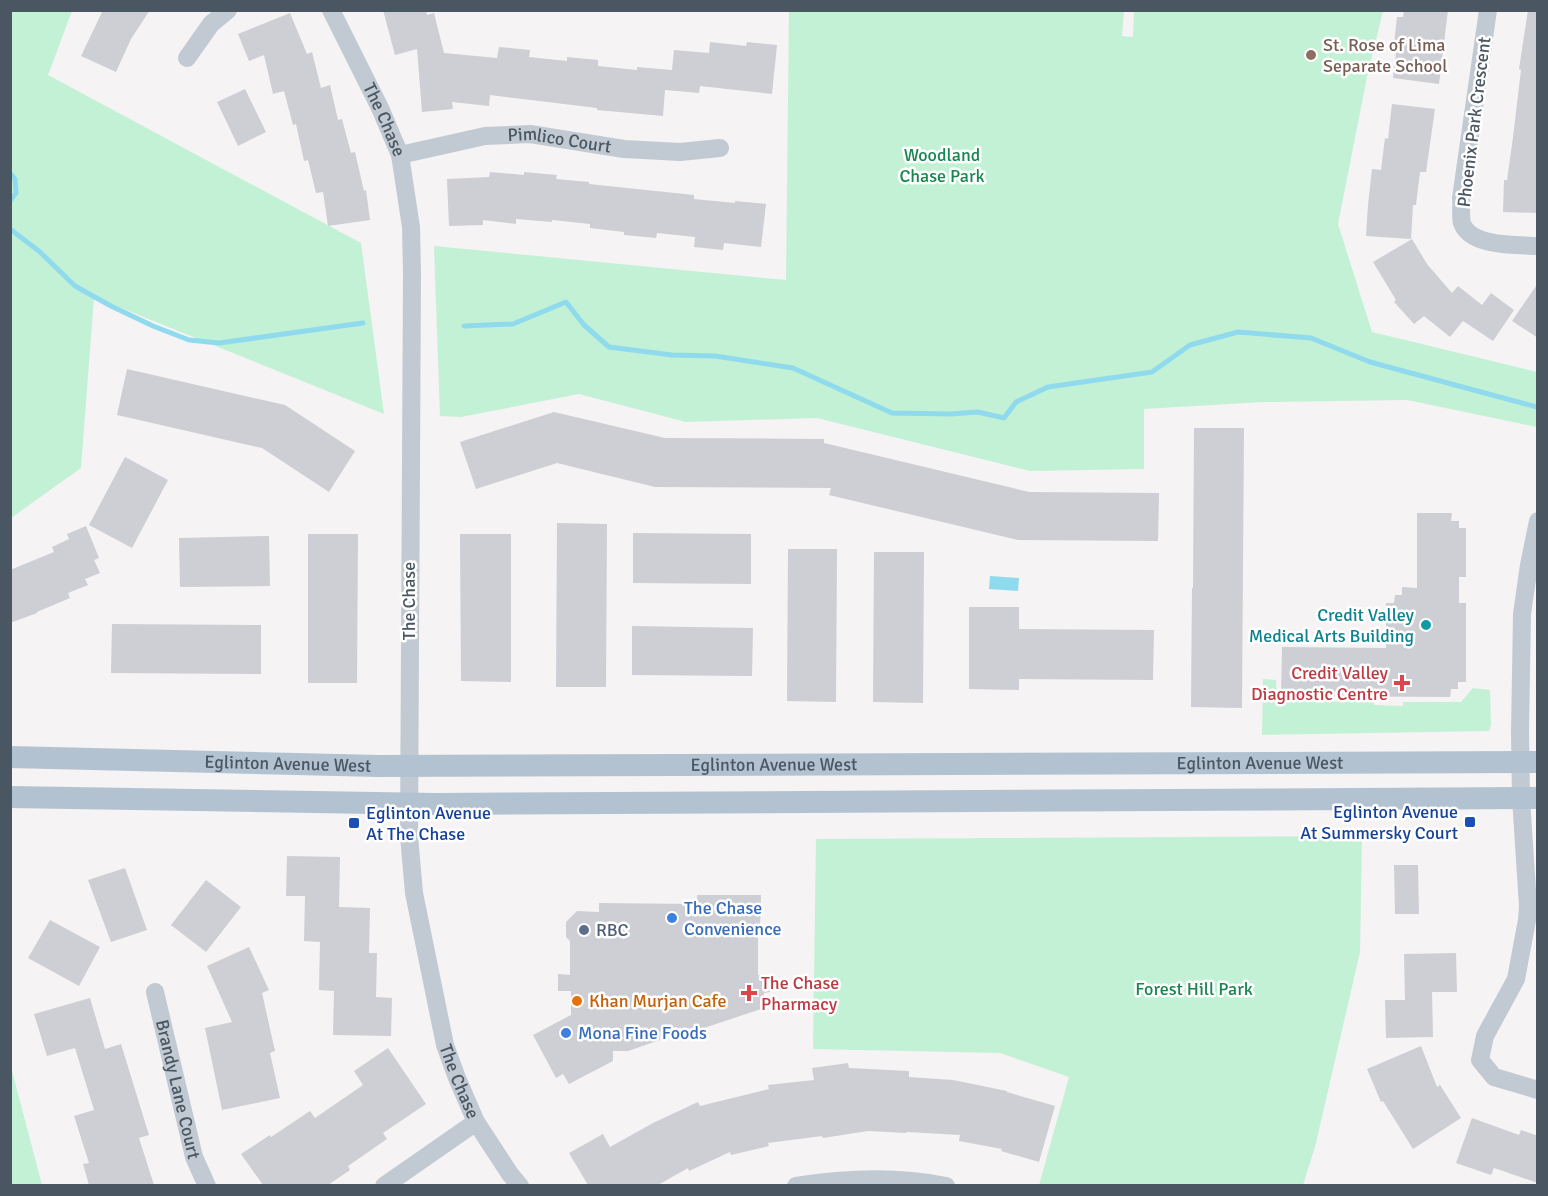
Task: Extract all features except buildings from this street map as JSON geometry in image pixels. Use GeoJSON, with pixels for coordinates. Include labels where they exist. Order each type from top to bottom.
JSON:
{"type":"FeatureCollection","features":[{"type":"Feature","properties":{"kind":"main road","name":"Eglinton Avenue West"},"geometry":{"type":"LineString","coordinates":[[10,757],[409,766],[1529,762]]}},
{"type":"Feature","properties":{"kind":"main road","name":"Eglinton Avenue West"},"geometry":{"type":"LineString","coordinates":[[10,797],[409,803],[1529,798]]}},
{"type":"Feature","properties":{"kind":"street"},"geometry":{"type":"LineString","coordinates":[[187,58],[211,24],[228,10]]}},
{"type":"Feature","properties":{"kind":"street","name":"The Chase"},"geometry":{"type":"LineString","coordinates":[[331,10],[380,108],[400,155],[411,227],[409,836],[414,892],[445,1045],[476,1122],[510,1174],[520,1185]]}},
{"type":"Feature","properties":{"kind":"street","name":"Phoenix Park Crescent"},"geometry":{"type":"LineString","coordinates":[[1488,10],[1461,198],[1462,223],[1473,237],[1504,244],[1538,246]]}},
{"type":"Feature","properties":{"kind":"street","name":"Pimlico Court"},"geometry":{"type":"LineString","coordinates":[[400,155],[485,136],[530,134],[624,149],[680,152],[720,148]]}},
{"type":"Feature","properties":{"kind":"street"},"geometry":{"type":"LineString","coordinates":[[1538,521],[1528,565],[1522,614],[1520,732],[1529,762],[1527,920],[1516,979],[1485,1036],[1480,1060],[1494,1077],[1538,1090]]}},
{"type":"Feature","properties":{"kind":"street","name":"Brandy Lane Court"},"geometry":{"type":"LineString","coordinates":[[155,992],[195,1157],[207,1185]]}},
{"type":"Feature","properties":{"kind":"street"},"geometry":{"type":"LineString","coordinates":[[384,1185],[476,1122]]}},
{"type":"Feature","properties":{"kind":"street"},"geometry":{"type":"LineString","coordinates":[[796,1185],[859,1179],[946,1185]]}},
{"type":"Feature","properties":{"kind":"green space"},"geometry":{"type":"Polygon","coordinates":[[[11,11],[72,11],[48,75],[361,243],[384,414],[94,297],[81,468],[11,518],[11,11]]]}},
{"type":"Feature","properties":{"kind":"green space","name":"Woodland Chase Park"},"geometry":{"type":"Polygon","coordinates":[[[789,11],[1124,11],[1122,36],[1133,37],[1134,11],[1383,11],[1368,72],[1338,224],[1372,332],[1537,372],[1537,427],[1407,400],[1263,402],[1144,409],[1144,469],[1030,471],[817,418],[686,422],[579,394],[461,417],[440,416],[434,246],[786,280],[789,11]]]}},
{"type":"Feature","properties":{"kind":"green space"},"geometry":{"type":"Polygon","coordinates":[[[1263,679],[1276,680],[1277,701],[1374,702],[1374,705],[1403,706],[1403,702],[1461,702],[1473,688],[1490,690],[1491,725],[1489,731],[1262,735],[1263,679]]]}},
{"type":"Feature","properties":{"kind":"green space","name":"Forest Hill Park"},"geometry":{"type":"Polygon","coordinates":[[[1362,836],[1360,952],[1315,1147],[1303,1185],[1039,1185],[1069,1077],[1000,1053],[813,1049],[816,839],[1362,836]]]}},
{"type":"Feature","properties":{"kind":"green space"},"geometry":{"type":"Polygon","coordinates":[[[11,1067],[42,1185],[11,1185],[11,1067]]]}},
{"type":"Feature","properties":{"kind":"water"},"geometry":{"type":"Polygon","coordinates":[[[990,576],[1019,578],[1018,591],[989,589],[990,576]]]}},
{"type":"Feature","properties":{"kind":"waterway"},"geometry":{"type":"LineString","coordinates":[[10,173],[15,179],[16,193],[10,201]]}},
{"type":"Feature","properties":{"kind":"waterway"},"geometry":{"type":"LineString","coordinates":[[10,229],[40,252],[75,286],[153,326],[189,340],[219,343],[363,323]]}},
{"type":"Feature","properties":{"kind":"waterway"},"geometry":{"type":"LineString","coordinates":[[464,326],[513,324],[566,302],[584,325],[609,347],[672,355],[715,356],[793,368],[892,413],[978,412],[1004,418],[1016,402],[1048,387],[1152,372],[1190,345],[1238,332],[1311,338],[1370,362],[1537,407]]}},
{"type":"Feature","properties":{"kind":"place","name":"St. Rose of Lima Separate School"},"geometry":{"type":"Point","coordinates":[1311,55]}},
{"type":"Feature","properties":{"kind":"place","name":"Credit Valley Medical Arts Building"},"geometry":{"type":"Point","coordinates":[1426,625]}},
{"type":"Feature","properties":{"kind":"place","name":"Credit Valley Diagnostic Centre"},"geometry":{"type":"Point","coordinates":[1402,683]}},
{"type":"Feature","properties":{"kind":"place","name":"Eglinton Avenue At Summersky Court"},"geometry":{"type":"Point","coordinates":[1470,822]}},
{"type":"Feature","properties":{"kind":"place","name":"Eglinton Avenue At The Chase"},"geometry":{"type":"Point","coordinates":[354,823]}},
{"type":"Feature","properties":{"kind":"place","name":"The Chase Convenience"},"geometry":{"type":"Point","coordinates":[672,918]}},
{"type":"Feature","properties":{"kind":"place","name":"RBC"},"geometry":{"type":"Point","coordinates":[584,930]}},
{"type":"Feature","properties":{"kind":"place","name":"The Chase Pharmacy"},"geometry":{"type":"Point","coordinates":[749,993]}},
{"type":"Feature","properties":{"kind":"place","name":"Khan Murjan Cafe"},"geometry":{"type":"Point","coordinates":[577,1001]}},
{"type":"Feature","properties":{"kind":"place","name":"Mona Fine Foods"},"geometry":{"type":"Point","coordinates":[566,1033]}}]}
